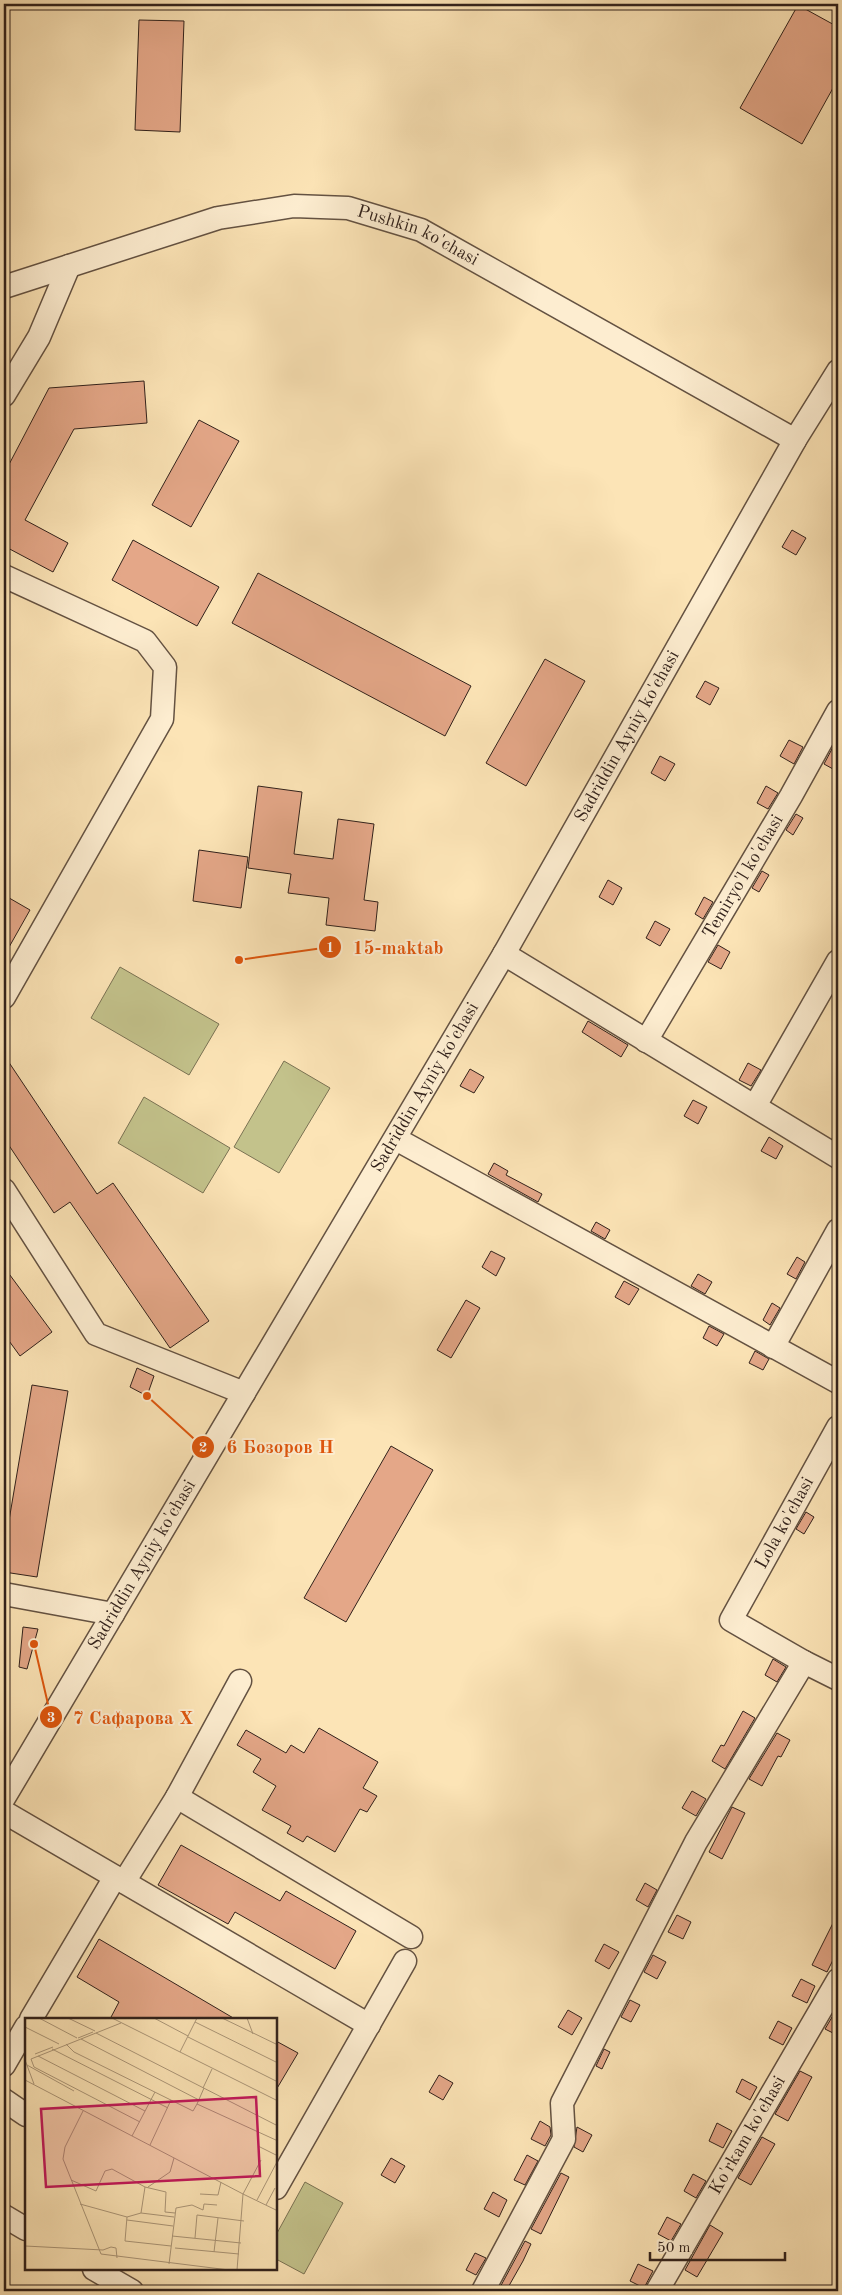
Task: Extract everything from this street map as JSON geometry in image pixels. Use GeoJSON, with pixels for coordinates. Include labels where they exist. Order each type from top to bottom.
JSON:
{"type":"FeatureCollection","features":[{"type":"Feature","properties":{"kind":"street","name":"Pushkin ko'chasi"},"geometry":{"type":"LineString","coordinates":[[4,287],[218,218],[294,206],[348,208],[421,230],[796,440]]}},
{"type":"Feature","properties":{"kind":"street"},"geometry":{"type":"LineString","coordinates":[[4,395],[39,337],[69,266]]}},
{"type":"Feature","properties":{"kind":"street","name":"Sadriddin Ayniy ko'chasi"},"geometry":{"type":"LineString","coordinates":[[4,1798],[396,1139],[504,954],[796,440],[838,371]]}},
{"type":"Feature","properties":{"kind":"street"},"geometry":{"type":"LineString","coordinates":[[4,576],[145,641],[165,667],[162,719],[4,997]]}},
{"type":"Feature","properties":{"kind":"street","name":"Temiryo'l ko'chasi"},"geometry":{"type":"LineString","coordinates":[[646,1041],[791,796],[838,711]]}},
{"type":"Feature","properties":{"kind":"street"},"geometry":{"type":"LineString","coordinates":[[504,954],[838,1157]]}},
{"type":"Feature","properties":{"kind":"street"},"geometry":{"type":"LineString","coordinates":[[756,1106],[838,961]]}},
{"type":"Feature","properties":{"kind":"street"},"geometry":{"type":"LineString","coordinates":[[396,1139],[838,1382]]}},
{"type":"Feature","properties":{"kind":"street"},"geometry":{"type":"LineString","coordinates":[[4,1190],[96,1334],[244,1393]]}},
{"type":"Feature","properties":{"kind":"street"},"geometry":{"type":"LineString","coordinates":[[774,1347],[838,1230]]}},
{"type":"Feature","properties":{"kind":"street","name":"Lola ko'chasi"},"geometry":{"type":"LineString","coordinates":[[804,1662],[731,1620],[838,1427]]}},
{"type":"Feature","properties":{"kind":"street"},"geometry":{"type":"LineString","coordinates":[[4,1594],[113,1614]]}},
{"type":"Feature","properties":{"kind":"street"},"geometry":{"type":"LineString","coordinates":[[483,2291],[564,2139],[562,2103],[696,1842],[804,1662],[838,1679]]}},
{"type":"Feature","properties":{"kind":"street"},"geometry":{"type":"LineString","coordinates":[[32,2018],[119,1879],[176,1797],[240,1681]]}},
{"type":"Feature","properties":{"kind":"street"},"geometry":{"type":"LineString","coordinates":[[176,1797],[410,1937]]}},
{"type":"Feature","properties":{"kind":"street"},"geometry":{"type":"LineString","coordinates":[[4,1812],[369,2025]]}},
{"type":"Feature","properties":{"kind":"street"},"geometry":{"type":"LineString","coordinates":[[278,2184],[405,1961]]}},
{"type":"Feature","properties":{"kind":"street","name":"Ko'rkam ko'chasi"},"geometry":{"type":"LineString","coordinates":[[657,2291],[838,1980]]}},
{"type":"Feature","properties":{"kind":"street"},"geometry":{"type":"LineString","coordinates":[[4,2065],[25,2029]]}},
{"type":"Feature","properties":{"kind":"street"},"geometry":{"type":"LineString","coordinates":[[4,2100],[25,2114]]}},
{"type":"Feature","properties":{"kind":"street"},"geometry":{"type":"LineString","coordinates":[[4,2216],[25,2228]]}},
{"type":"Feature","properties":{"kind":"street"},"geometry":{"type":"LineString","coordinates":[[96,2270],[132,2291]]}},
{"type":"Feature","properties":{"kind":"shaded area"},"geometry":{"type":"Polygon","coordinates":[[[120,967],[219,1024],[189,1075],[91,1018],[120,967]]]}},
{"type":"Feature","properties":{"kind":"shaded area"},"geometry":{"type":"Polygon","coordinates":[[[284,1061],[330,1088],[279,1173],[234,1147],[284,1061]]]}},
{"type":"Feature","properties":{"kind":"shaded area"},"geometry":{"type":"Polygon","coordinates":[[[144,1097],[230,1148],[203,1193],[118,1143],[144,1097]]]}},
{"type":"Feature","properties":{"kind":"shaded area"},"geometry":{"type":"Polygon","coordinates":[[[305,2182],[343,2203],[304,2274],[278,2260],[278,2231],[305,2182]]]}},
{"type":"Feature","properties":{"kind":"building"},"geometry":{"type":"Polygon","coordinates":[[[798,5],[838,27],[838,79],[802,144],[740,108],[798,5]]]}},
{"type":"Feature","properties":{"kind":"building"},"geometry":{"type":"Polygon","coordinates":[[[139,20],[184,21],[180,132],[135,130],[139,20]]]}},
{"type":"Feature","properties":{"kind":"building"},"geometry":{"type":"Polygon","coordinates":[[[144,381],[147,423],[74,429],[25,520],[68,543],[53,572],[4,546],[4,474],[49,388],[144,381]]]}},
{"type":"Feature","properties":{"kind":"building"},"geometry":{"type":"Polygon","coordinates":[[[199,420],[239,441],[191,527],[152,505],[199,420]]]}},
{"type":"Feature","properties":{"kind":"building"},"geometry":{"type":"Polygon","coordinates":[[[792,530],[806,538],[796,555],[782,547],[792,530]]]}},
{"type":"Feature","properties":{"kind":"building"},"geometry":{"type":"Polygon","coordinates":[[[133,540],[219,587],[197,626],[112,580],[133,540]]]}},
{"type":"Feature","properties":{"kind":"building"},"geometry":{"type":"Polygon","coordinates":[[[258,573],[471,686],[445,736],[232,623],[258,573]]]}},
{"type":"Feature","properties":{"kind":"building"},"geometry":{"type":"Polygon","coordinates":[[[545,659],[585,681],[526,786],[486,763],[545,659]]]}},
{"type":"Feature","properties":{"kind":"building"},"geometry":{"type":"Polygon","coordinates":[[[705,681],[719,688],[710,705],[696,697],[705,681]]]}},
{"type":"Feature","properties":{"kind":"building"},"geometry":{"type":"Polygon","coordinates":[[[789,740],[803,747],[794,764],[780,756],[789,740]]]}},
{"type":"Feature","properties":{"kind":"building"},"geometry":{"type":"Polygon","coordinates":[[[833,747],[838,750],[838,759],[833,769],[824,764],[833,747]]]}},
{"type":"Feature","properties":{"kind":"building"},"geometry":{"type":"Polygon","coordinates":[[[660,756],[675,764],[665,781],[651,773],[660,756]]]}},
{"type":"Feature","properties":{"kind":"building"},"geometry":{"type":"Polygon","coordinates":[[[258,786],[302,792],[294,854],[333,859],[338,819],[374,824],[364,900],[378,902],[375,931],[326,925],[329,898],[288,893],[291,874],[248,868],[258,786]]]}},
{"type":"Feature","properties":{"kind":"building"},"geometry":{"type":"Polygon","coordinates":[[[766,786],[778,793],[768,809],[757,803],[766,786]]]}},
{"type":"Feature","properties":{"kind":"building"},"geometry":{"type":"Polygon","coordinates":[[[796,814],[803,818],[793,835],[786,830],[796,814]]]}},
{"type":"Feature","properties":{"kind":"building"},"geometry":{"type":"Polygon","coordinates":[[[199,850],[248,857],[241,908],[193,901],[199,850]]]}},
{"type":"Feature","properties":{"kind":"building"},"geometry":{"type":"Polygon","coordinates":[[[762,871],[769,875],[759,892],[752,888],[762,871]]]}},
{"type":"Feature","properties":{"kind":"building"},"geometry":{"type":"Polygon","coordinates":[[[608,880],[622,888],[613,905],[599,897],[608,880]]]}},
{"type":"Feature","properties":{"kind":"building"},"geometry":{"type":"Polygon","coordinates":[[[4,895],[30,910],[4,956],[4,895]]]}},
{"type":"Feature","properties":{"kind":"building"},"geometry":{"type":"Polygon","coordinates":[[[704,897],[713,902],[703,919],[695,914],[704,897]]]}},
{"type":"Feature","properties":{"kind":"building"},"geometry":{"type":"Polygon","coordinates":[[[655,921],[670,929],[660,946],[646,938],[655,921]]]}},
{"type":"Feature","properties":{"kind":"building"},"geometry":{"type":"Polygon","coordinates":[[[718,945],[730,952],[721,969],[708,962],[718,945]]]}},
{"type":"Feature","properties":{"kind":"building"},"geometry":{"type":"Polygon","coordinates":[[[588,1021],[628,1045],[621,1057],[582,1032],[588,1021]]]}},
{"type":"Feature","properties":{"kind":"building"},"geometry":{"type":"Polygon","coordinates":[[[4,1055],[97,1194],[113,1183],[209,1321],[170,1348],[70,1202],[54,1213],[4,1138],[4,1055]]]}},
{"type":"Feature","properties":{"kind":"building"},"geometry":{"type":"Polygon","coordinates":[[[748,1063],[761,1070],[751,1086],[739,1080],[748,1063]]]}},
{"type":"Feature","properties":{"kind":"building"},"geometry":{"type":"Polygon","coordinates":[[[470,1069],[484,1077],[474,1093],[460,1086],[470,1069]]]}},
{"type":"Feature","properties":{"kind":"building"},"geometry":{"type":"Polygon","coordinates":[[[693,1100],[707,1107],[698,1124],[684,1116],[693,1100]]]}},
{"type":"Feature","properties":{"kind":"building"},"geometry":{"type":"Polygon","coordinates":[[[769,1137],[783,1146],[776,1159],[761,1151],[769,1137]]]}},
{"type":"Feature","properties":{"kind":"building"},"geometry":{"type":"Polygon","coordinates":[[[494,1163],[508,1171],[506,1175],[542,1194],[538,1202],[488,1174],[494,1163]]]}},
{"type":"Feature","properties":{"kind":"building"},"geometry":{"type":"Polygon","coordinates":[[[596,1222],[610,1230],[605,1239],[591,1231],[596,1222]]]}},
{"type":"Feature","properties":{"kind":"building"},"geometry":{"type":"Polygon","coordinates":[[[491,1251],[505,1258],[496,1276],[482,1267],[491,1251]]]}},
{"type":"Feature","properties":{"kind":"building"},"geometry":{"type":"Polygon","coordinates":[[[797,1257],[805,1262],[796,1279],[787,1274],[797,1257]]]}},
{"type":"Feature","properties":{"kind":"building"},"geometry":{"type":"Polygon","coordinates":[[[4,1267],[52,1332],[20,1356],[4,1334],[4,1267]]]}},
{"type":"Feature","properties":{"kind":"building"},"geometry":{"type":"Polygon","coordinates":[[[698,1274],[712,1282],[705,1294],[691,1286],[698,1274]]]}},
{"type":"Feature","properties":{"kind":"building"},"geometry":{"type":"Polygon","coordinates":[[[624,1281],[639,1289],[629,1305],[615,1297],[624,1281]]]}},
{"type":"Feature","properties":{"kind":"building"},"geometry":{"type":"Polygon","coordinates":[[[466,1300],[480,1308],[451,1358],[437,1350],[466,1300]]]}},
{"type":"Feature","properties":{"kind":"building"},"geometry":{"type":"Polygon","coordinates":[[[772,1303],[780,1308],[770,1325],[763,1320],[772,1303]]]}},
{"type":"Feature","properties":{"kind":"building"},"geometry":{"type":"Polygon","coordinates":[[[709,1326],[724,1334],[717,1346],[703,1338],[709,1326]]]}},
{"type":"Feature","properties":{"kind":"building"},"geometry":{"type":"Polygon","coordinates":[[[755,1351],[769,1359],[763,1370],[749,1363],[755,1351]]]}},
{"type":"Feature","properties":{"kind":"building"},"geometry":{"type":"Polygon","coordinates":[[[137,1368],[154,1376],[147,1396],[130,1387],[137,1368]]]}},
{"type":"Feature","properties":{"kind":"building"},"geometry":{"type":"Polygon","coordinates":[[[32,1385],[68,1391],[37,1577],[4,1572],[4,1550],[32,1385]]]}},
{"type":"Feature","properties":{"kind":"building"},"geometry":{"type":"Polygon","coordinates":[[[391,1446],[433,1470],[346,1622],[304,1598],[391,1446]]]}},
{"type":"Feature","properties":{"kind":"building"},"geometry":{"type":"Polygon","coordinates":[[[806,1512],[814,1517],[804,1534],[796,1529],[806,1512]]]}},
{"type":"Feature","properties":{"kind":"building"},"geometry":{"type":"Polygon","coordinates":[[[23,1627],[38,1629],[27,1669],[19,1667],[23,1627]]]}},
{"type":"Feature","properties":{"kind":"building"},"geometry":{"type":"Polygon","coordinates":[[[773,1659],[786,1667],[777,1682],[765,1675],[773,1659]]]}},
{"type":"Feature","properties":{"kind":"building"},"geometry":{"type":"Polygon","coordinates":[[[743,1711],[755,1718],[725,1769],[712,1761],[721,1745],[724,1746],[743,1711]]]}},
{"type":"Feature","properties":{"kind":"building"},"geometry":{"type":"Polygon","coordinates":[[[319,1728],[378,1762],[363,1788],[377,1796],[367,1812],[360,1809],[335,1852],[307,1836],[303,1842],[287,1833],[291,1826],[262,1810],[276,1786],[253,1772],[261,1759],[237,1745],[246,1730],[286,1753],[291,1745],[304,1753],[319,1728]]]}},
{"type":"Feature","properties":{"kind":"building"},"geometry":{"type":"Polygon","coordinates":[[[777,1733],[790,1740],[781,1757],[778,1756],[762,1786],[749,1779],[777,1733]]]}},
{"type":"Feature","properties":{"kind":"building"},"geometry":{"type":"Polygon","coordinates":[[[692,1791],[706,1799],[696,1816],[682,1808],[692,1791]]]}},
{"type":"Feature","properties":{"kind":"building"},"geometry":{"type":"Polygon","coordinates":[[[732,1807],[745,1813],[722,1859],[709,1852],[732,1807]]]}},
{"type":"Feature","properties":{"kind":"building"},"geometry":{"type":"Polygon","coordinates":[[[181,1845],[280,1901],[286,1891],[356,1931],[335,1969],[235,1912],[228,1924],[158,1885],[181,1845]]]}},
{"type":"Feature","properties":{"kind":"building"},"geometry":{"type":"Polygon","coordinates":[[[645,1883],[657,1890],[648,1907],[636,1900],[645,1883]]]}},
{"type":"Feature","properties":{"kind":"building"},"geometry":{"type":"Polygon","coordinates":[[[838,1913],[838,1950],[827,1972],[812,1965],[838,1913]]]}},
{"type":"Feature","properties":{"kind":"building"},"geometry":{"type":"Polygon","coordinates":[[[677,1915],[691,1922],[683,1939],[668,1932],[677,1915]]]}},
{"type":"Feature","properties":{"kind":"building"},"geometry":{"type":"Polygon","coordinates":[[[99,1939],[233,2018],[111,2018],[119,2002],[77,1977],[99,1939]]]}},
{"type":"Feature","properties":{"kind":"building"},"geometry":{"type":"Polygon","coordinates":[[[604,1944],[619,1952],[609,1969],[595,1961],[604,1944]]]}},
{"type":"Feature","properties":{"kind":"building"},"geometry":{"type":"Polygon","coordinates":[[[653,1955],[666,1962],[657,1979],[644,1972],[653,1955]]]}},
{"type":"Feature","properties":{"kind":"building"},"geometry":{"type":"Polygon","coordinates":[[[801,1979],[815,1986],[807,2003],[792,1996],[801,1979]]]}},
{"type":"Feature","properties":{"kind":"building"},"geometry":{"type":"Polygon","coordinates":[[[630,2000],[640,2005],[631,2022],[621,2017],[630,2000]]]}},
{"type":"Feature","properties":{"kind":"building"},"geometry":{"type":"Polygon","coordinates":[[[568,2010],[582,2018],[572,2035],[558,2027],[568,2010]]]}},
{"type":"Feature","properties":{"kind":"building"},"geometry":{"type":"Polygon","coordinates":[[[835,2012],[838,2014],[838,2024],[833,2033],[825,2029],[835,2012]]]}},
{"type":"Feature","properties":{"kind":"building"},"geometry":{"type":"Polygon","coordinates":[[[778,2021],[792,2028],[783,2045],[769,2038],[778,2021]]]}},
{"type":"Feature","properties":{"kind":"building"},"geometry":{"type":"Polygon","coordinates":[[[278,2042],[298,2053],[278,2087],[278,2042]]]}},
{"type":"Feature","properties":{"kind":"building"},"geometry":{"type":"Polygon","coordinates":[[[604,2049],[610,2052],[602,2069],[596,2066],[604,2049]]]}},
{"type":"Feature","properties":{"kind":"building"},"geometry":{"type":"Polygon","coordinates":[[[800,2071],[812,2077],[788,2121],[775,2114],[800,2071]]]}},
{"type":"Feature","properties":{"kind":"building"},"geometry":{"type":"Polygon","coordinates":[[[439,2075],[453,2083],[443,2100],[429,2092],[439,2075]]]}},
{"type":"Feature","properties":{"kind":"building"},"geometry":{"type":"Polygon","coordinates":[[[742,2079],[757,2087],[750,2100],[736,2092],[742,2079]]]}},
{"type":"Feature","properties":{"kind":"building"},"geometry":{"type":"Polygon","coordinates":[[[540,2121],[550,2127],[551,2135],[545,2146],[531,2139],[540,2121]]]}},
{"type":"Feature","properties":{"kind":"building"},"geometry":{"type":"Polygon","coordinates":[[[717,2123],[732,2131],[723,2148],[709,2141],[717,2123]]]}},
{"type":"Feature","properties":{"kind":"building"},"geometry":{"type":"Polygon","coordinates":[[[577,2127],[592,2135],[583,2152],[574,2147],[577,2127]]]}},
{"type":"Feature","properties":{"kind":"building"},"geometry":{"type":"Polygon","coordinates":[[[762,2137],[775,2144],[751,2185],[738,2178],[762,2137]]]}},
{"type":"Feature","properties":{"kind":"building"},"geometry":{"type":"Polygon","coordinates":[[[527,2155],[538,2161],[525,2185],[514,2180],[527,2155]]]}},
{"type":"Feature","properties":{"kind":"building"},"geometry":{"type":"Polygon","coordinates":[[[391,2158],[405,2166],[395,2183],[381,2175],[391,2158]]]}},
{"type":"Feature","properties":{"kind":"building"},"geometry":{"type":"Polygon","coordinates":[[[561,2173],[569,2177],[541,2234],[531,2229],[561,2173]]]}},
{"type":"Feature","properties":{"kind":"building"},"geometry":{"type":"Polygon","coordinates":[[[693,2174],[706,2181],[696,2198],[684,2191],[693,2174]]]}},
{"type":"Feature","properties":{"kind":"building"},"geometry":{"type":"Polygon","coordinates":[[[493,2192],[507,2200],[499,2217],[484,2209],[493,2192]]]}},
{"type":"Feature","properties":{"kind":"building"},"geometry":{"type":"Polygon","coordinates":[[[667,2217],[681,2224],[671,2241],[658,2234],[667,2217]]]}},
{"type":"Feature","properties":{"kind":"building"},"geometry":{"type":"Polygon","coordinates":[[[710,2225],[723,2233],[697,2277],[685,2270],[710,2225]]]}},
{"type":"Feature","properties":{"kind":"building"},"geometry":{"type":"Polygon","coordinates":[[[525,2241],[531,2244],[523,2261],[506,2291],[498,2291],[525,2241]]]}},
{"type":"Feature","properties":{"kind":"building"},"geometry":{"type":"Polygon","coordinates":[[[475,2253],[486,2258],[476,2275],[466,2270],[475,2253]]]}},
{"type":"Feature","properties":{"kind":"building"},"geometry":{"type":"Polygon","coordinates":[[[638,2264],[653,2271],[644,2288],[630,2281],[638,2264]]]}},
{"type":"Feature","properties":{"kind":"place","name":"15-maktab"},"geometry":{"type":"Point","coordinates":[239,960]}},
{"type":"Feature","properties":{"kind":"place","name":"6 Бозоров Н"},"geometry":{"type":"Point","coordinates":[147,1396]}},
{"type":"Feature","properties":{"kind":"place","name":"7 Сафарова Х"},"geometry":{"type":"Point","coordinates":[34,1644]}}]}
